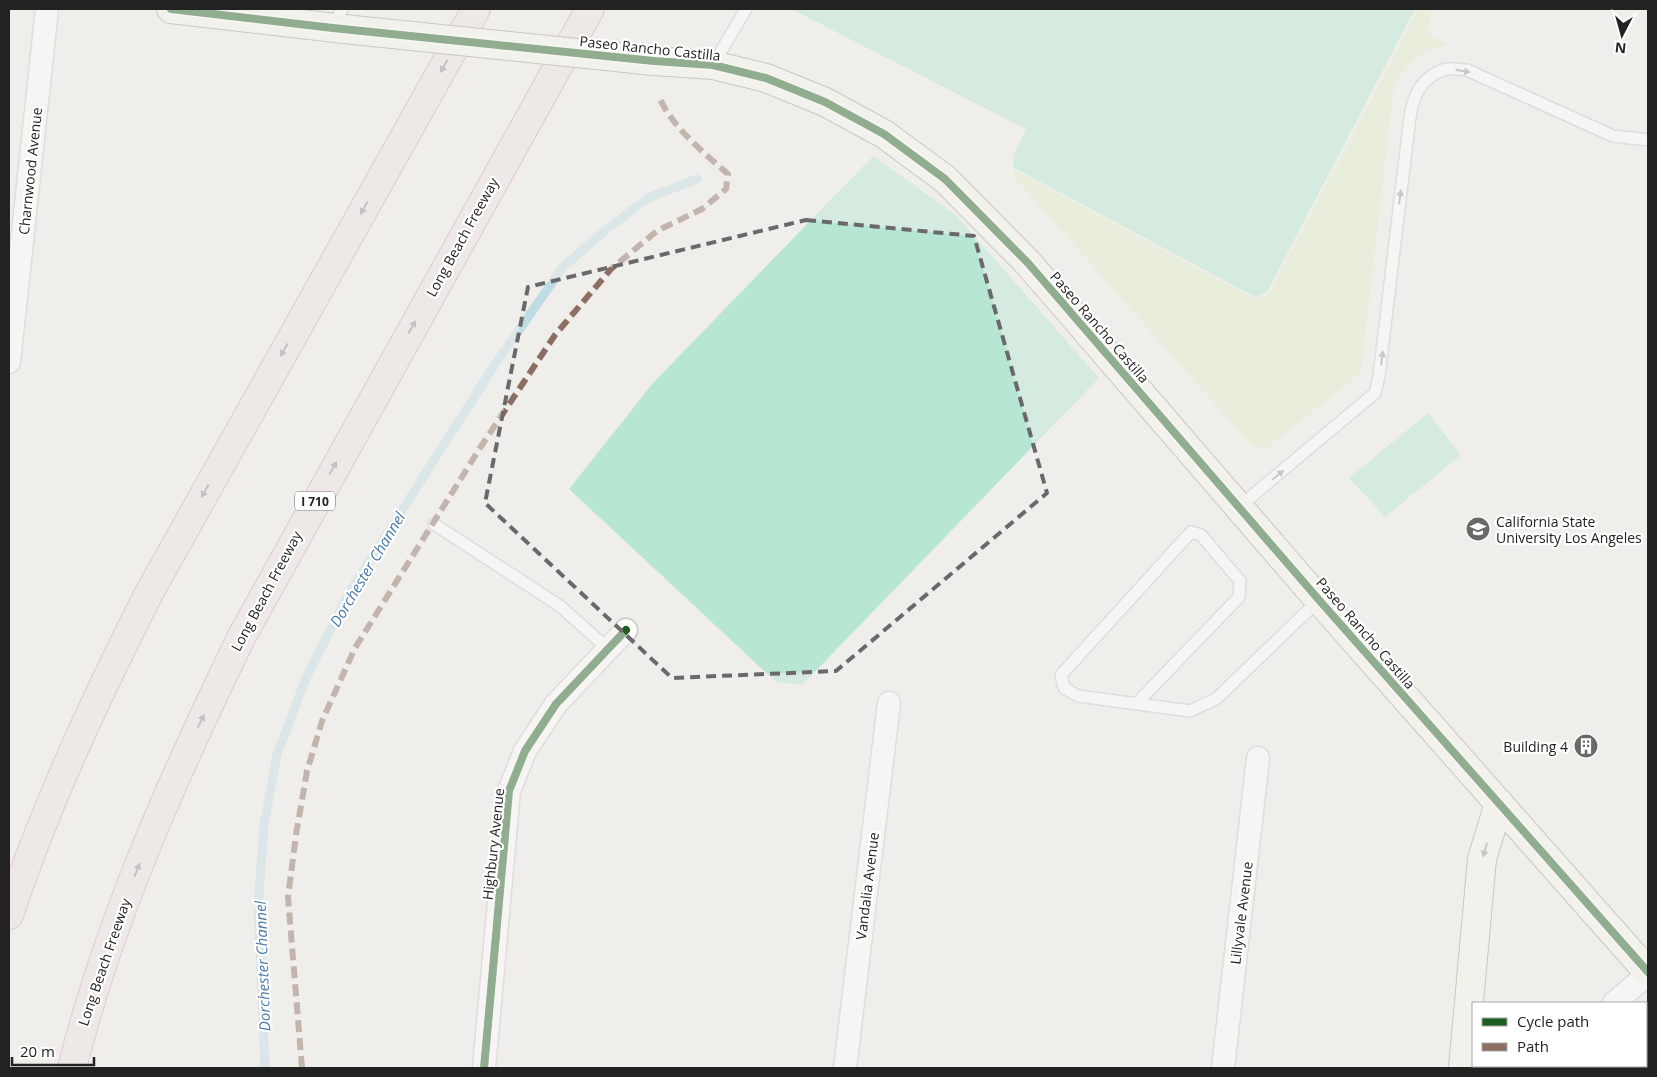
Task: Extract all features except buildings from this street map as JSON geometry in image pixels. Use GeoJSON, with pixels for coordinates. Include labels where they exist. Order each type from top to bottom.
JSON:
{"type":"FeatureCollection","features":[{"type":"Feature","properties":{"kind":"highway"},"geometry":{"type":"LineString","coordinates":[[9,915],[56,792],[102,686],[149,593],[476,9]]}},
{"type":"Feature","properties":{"kind":"highway","name":"Long Beach Freeway"},"geometry":{"type":"LineString","coordinates":[[72,1068],[85,1015],[116,923],[152,830],[190,742],[242,636],[590,9]]}},
{"type":"Feature","properties":{"kind":"street","name":"Charnwood Avenue"},"geometry":{"type":"LineString","coordinates":[[9,362],[47,9]]}},
{"type":"Feature","properties":{"kind":"street","name":"Paseo Rancho Castilla"},"geometry":{"type":"LineString","coordinates":[[171,9],[339,22],[654,61],[713,65],[766,78],[825,102],[884,134],[945,179],[1028,263],[1240,506],[1319,600],[1648,973]]}},
{"type":"Feature","properties":{"kind":"street","name":"Highbury Avenue"},"geometry":{"type":"LineString","coordinates":[[484,1068],[509,791],[525,751],[556,704],[626,630]]}},
{"type":"Feature","properties":{"kind":"street","name":"Vandalia Avenue"},"geometry":{"type":"LineString","coordinates":[[845,1068],[889,703]]}},
{"type":"Feature","properties":{"kind":"street","name":"Lillyvale Avenue"},"geometry":{"type":"LineString","coordinates":[[1223,1068],[1258,758]]}},
{"type":"Feature","properties":{"kind":"street"},"geometry":{"type":"LineString","coordinates":[[1463,1068],[1482,860],[1499,803]]}},
{"type":"Feature","properties":{"kind":"street"},"geometry":{"type":"LineString","coordinates":[[1615,1002],[1648,973]]}},
{"type":"Feature","properties":{"kind":"lane"},"geometry":{"type":"LineString","coordinates":[[713,65],[746,9]]}},
{"type":"Feature","properties":{"kind":"lane"},"geometry":{"type":"LineString","coordinates":[[1240,506],[1375,393],[1380,376],[1410,117],[1413,100],[1422,84],[1444,69],[1466,70],[1613,136],[1648,140]]}},
{"type":"Feature","properties":{"kind":"lane"},"geometry":{"type":"LineString","coordinates":[[434,524],[560,606],[608,649]]}},
{"type":"Feature","properties":{"kind":"lane"},"geometry":{"type":"LineString","coordinates":[[1136,704],[1239,597],[1240,581],[1201,535],[1191,532],[1061,675],[1064,688],[1078,696],[1136,704],[1190,711],[1216,700],[1319,600]]}},
{"type":"Feature","properties":{"kind":"highlighted area"},"geometry":{"type":"Polygon","coordinates":[[[806,220],[974,236],[1047,493],[836,671],[672,678],[485,503],[528,287],[806,220]]]}},
{"type":"Feature","properties":{"kind":"green space"},"geometry":{"type":"Polygon","coordinates":[[[791,9],[1415,9],[1267,292],[1255,297],[1014,168],[1013,157],[1026,129],[791,9]]]}},
{"type":"Feature","properties":{"kind":"green space"},"geometry":{"type":"Polygon","coordinates":[[[1419,9],[1433,9],[1427,33],[1448,45],[1430,50],[1416,58],[1404,69],[1394,85],[1361,373],[1267,448],[1252,446],[1013,176],[1015,170],[1255,299],[1268,295],[1419,9]]]}},
{"type":"Feature","properties":{"kind":"green space"},"geometry":{"type":"Polygon","coordinates":[[[873,156],[956,215],[1099,378],[802,685],[776,682],[569,489],[653,383],[873,156]]]}},
{"type":"Feature","properties":{"kind":"green space"},"geometry":{"type":"Polygon","coordinates":[[[1428,413],[1461,455],[1385,517],[1349,478],[1428,413]]]}},
{"type":"Feature","properties":{"kind":"waterway","name":"Dorchester Channel"},"geometry":{"type":"LineString","coordinates":[[265,1068],[258,908],[264,825],[277,755],[306,678],[348,595],[494,366],[563,267],[607,229],[648,198],[697,179]]}},
{"type":"Feature","properties":{"kind":"marked path"},"geometry":{"type":"LineString","coordinates":[[302,1068],[288,897],[307,771],[322,721],[355,648],[480,448],[555,335],[611,269],[657,231],[702,209],[726,189],[728,174],[680,129],[659,97]]}},
{"type":"Feature","properties":{"kind":"cycle path"},"geometry":{"type":"LineString","coordinates":[[171,9],[333,28],[654,61],[713,65],[766,78],[825,102],[884,134],[945,179],[1028,263],[1319,600],[1648,972]]}},
{"type":"Feature","properties":{"kind":"cycle path"},"geometry":{"type":"LineString","coordinates":[[484,1068],[509,791],[525,751],[556,704],[626,630]]}},
{"type":"Feature","properties":{"kind":"place","name":"California State University Los Angeles"},"geometry":{"type":"Point","coordinates":[1478,529]}},
{"type":"Feature","properties":{"kind":"place","name":"Building 4"},"geometry":{"type":"Point","coordinates":[1586,746]}}]}
